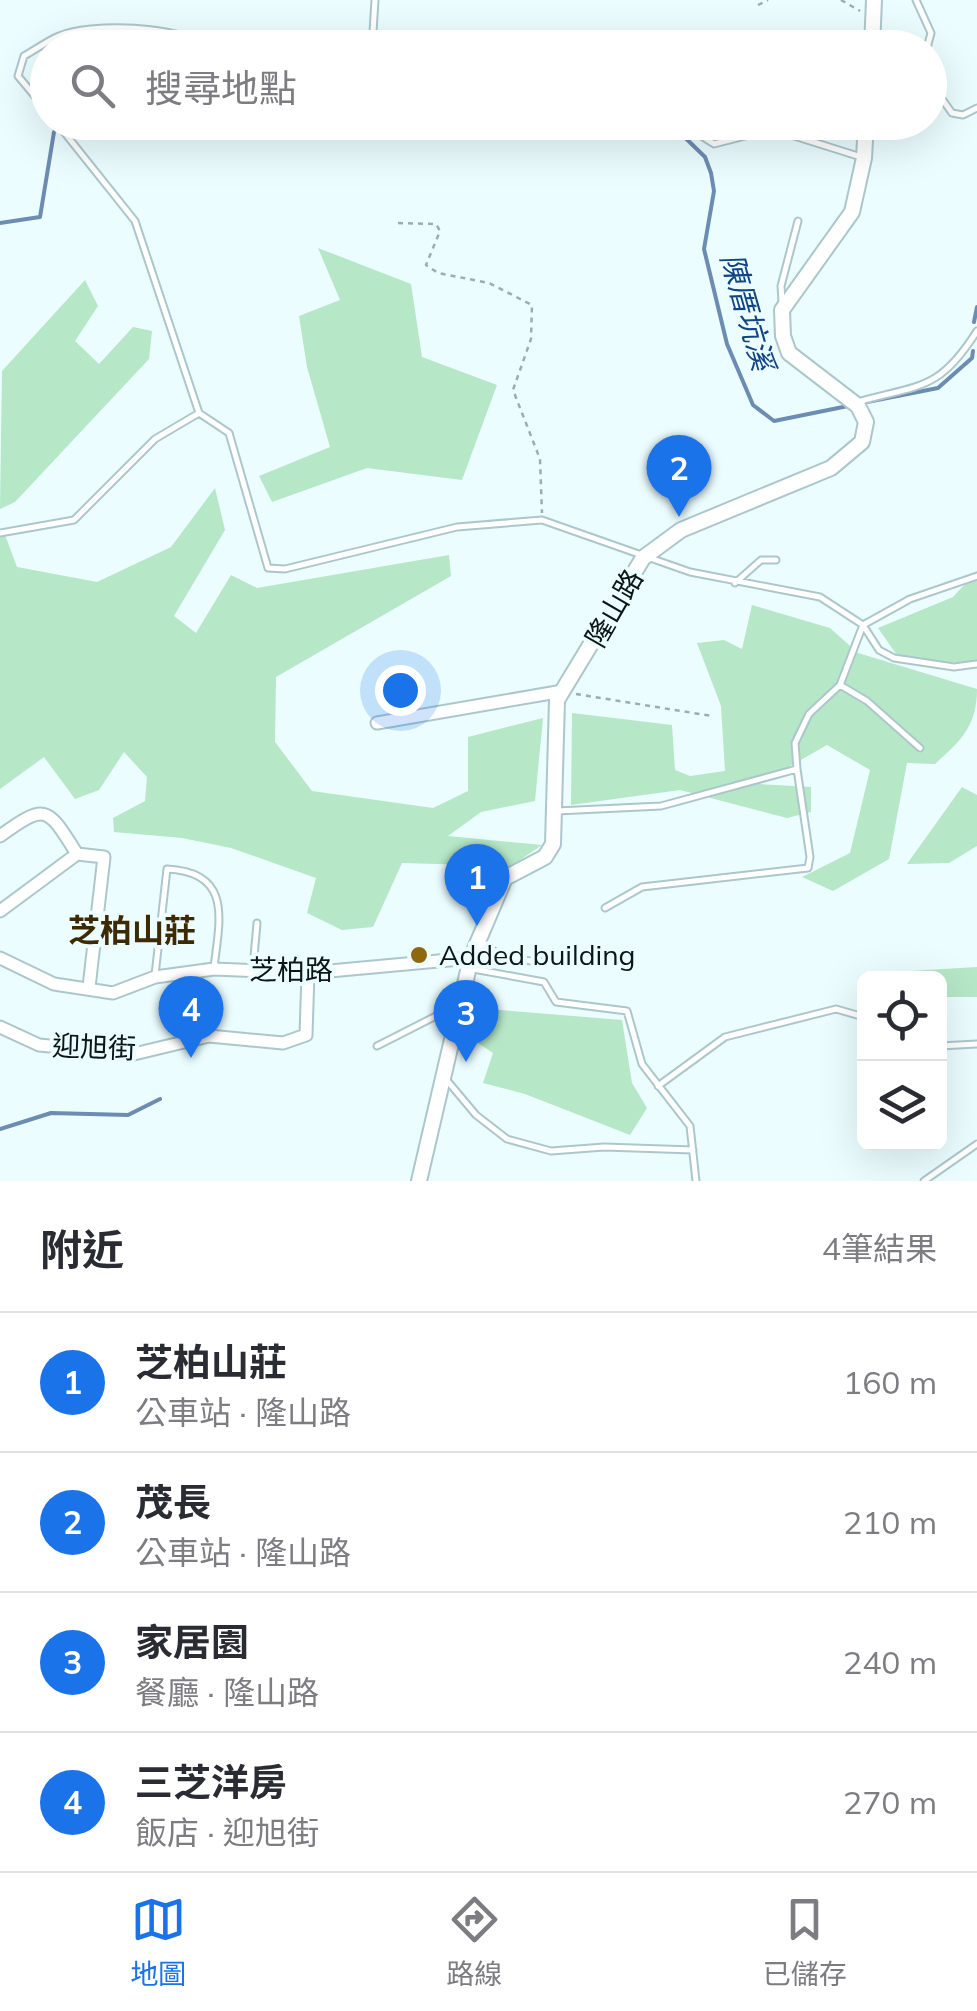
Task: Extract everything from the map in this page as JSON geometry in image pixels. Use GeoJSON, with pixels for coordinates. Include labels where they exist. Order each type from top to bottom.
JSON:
{"type":"FeatureCollection","features":[{"type":"Feature","properties":{"kind":"street"},"geometry":{"type":"LineString","coordinates":[[874,0],[874,30]]}},
{"type":"Feature","properties":{"kind":"street"},"geometry":{"type":"LineString","coordinates":[[856,404],[790,353],[783,336],[782,310],[852,212],[865,140]]}},
{"type":"Feature","properties":{"kind":"street","name":"隆山路"},"geometry":{"type":"LineString","coordinates":[[419,1181],[478,942],[506,878],[544,856],[553,844],[557,811],[557,700],[643,558],[681,530],[848,458],[862,442],[866,422],[856,404]]}},
{"type":"Feature","properties":{"kind":"street"},"geometry":{"type":"LineString","coordinates":[[376,724],[563,690]]}},
{"type":"Feature","properties":{"kind":"street"},"geometry":{"type":"LineString","coordinates":[[0,836],[32,813],[43,811],[52,815],[77,854]]}},
{"type":"Feature","properties":{"kind":"street"},"geometry":{"type":"LineString","coordinates":[[0,911],[77,854],[104,857],[89,988]]}},
{"type":"Feature","properties":{"kind":"street","name":"芝柏路"},"geometry":{"type":"LineString","coordinates":[[0,958],[54,984],[113,992],[155,978],[214,969],[308,973],[470,963]]}},
{"type":"Feature","properties":{"kind":"street","name":"迎旭街"},"geometry":{"type":"LineString","coordinates":[[0,1027],[39,1045],[134,1054],[209,1036],[283,1044],[306,1035],[308,973]]}},
{"type":"Feature","properties":{"kind":"lane"},"geometry":{"type":"LineString","coordinates":[[373,30],[375,0]]}},
{"type":"Feature","properties":{"kind":"lane"},"geometry":{"type":"LineString","coordinates":[[916,0],[930,30]]}},
{"type":"Feature","properties":{"kind":"lane"},"geometry":{"type":"LineString","coordinates":[[113,30],[165,30]]}},
{"type":"Feature","properties":{"kind":"lane"},"geometry":{"type":"LineString","coordinates":[[30,53],[24,56],[18,76],[30,90]]}},
{"type":"Feature","properties":{"kind":"lane"},"geometry":{"type":"LineString","coordinates":[[947,105],[952,112],[963,115],[977,108]]}},
{"type":"Feature","properties":{"kind":"lane"},"geometry":{"type":"LineString","coordinates":[[71,140],[135,220],[199,413],[230,434],[268,568],[284,569],[457,527],[542,520],[603,538],[643,558],[734,582],[820,597],[863,625],[879,650],[894,658],[954,668],[977,664]]}},
{"type":"Feature","properties":{"kind":"lane"},"geometry":{"type":"LineString","coordinates":[[807,140],[864,158]]}},
{"type":"Feature","properties":{"kind":"lane"},"geometry":{"type":"LineString","coordinates":[[782,310],[781,286],[798,221]]}},
{"type":"Feature","properties":{"kind":"lane"},"geometry":{"type":"LineString","coordinates":[[856,404],[937,380],[955,366],[977,331]]}},
{"type":"Feature","properties":{"kind":"lane"},"geometry":{"type":"LineString","coordinates":[[0,533],[74,520],[155,439],[199,413]]}},
{"type":"Feature","properties":{"kind":"lane"},"geometry":{"type":"LineString","coordinates":[[734,582],[761,560],[776,560]]}},
{"type":"Feature","properties":{"kind":"lane"},"geometry":{"type":"LineString","coordinates":[[605,908],[642,887],[808,868],[810,856],[795,742],[809,714],[840,684],[863,625],[910,599],[977,576]]}},
{"type":"Feature","properties":{"kind":"lane"},"geometry":{"type":"LineString","coordinates":[[840,684],[867,701],[920,748]]}},
{"type":"Feature","properties":{"kind":"lane"},"geometry":{"type":"LineString","coordinates":[[557,811],[661,806],[797,769]]}},
{"type":"Feature","properties":{"kind":"lane"},"geometry":{"type":"LineString","coordinates":[[155,978],[167,869],[193,870],[209,884],[221,907],[214,969]]}},
{"type":"Feature","properties":{"kind":"lane"},"geometry":{"type":"LineString","coordinates":[[253,971],[258,923]]}},
{"type":"Feature","properties":{"kind":"lane"},"geometry":{"type":"LineString","coordinates":[[478,942],[509,960],[544,962]]}},
{"type":"Feature","properties":{"kind":"lane"},"geometry":{"type":"LineString","coordinates":[[470,963],[544,982],[556,1002],[627,1011],[642,1064],[690,1126],[696,1181]]}},
{"type":"Feature","properties":{"kind":"lane"},"geometry":{"type":"LineString","coordinates":[[658,1086],[724,1036],[836,1010],[857,1015]]}},
{"type":"Feature","properties":{"kind":"lane"},"geometry":{"type":"LineString","coordinates":[[377,1046],[434,1017],[459,1014]]}},
{"type":"Feature","properties":{"kind":"lane"},"geometry":{"type":"LineString","coordinates":[[947,1046],[977,1044]]}},
{"type":"Feature","properties":{"kind":"lane"},"geometry":{"type":"LineString","coordinates":[[446,1078],[476,1115],[507,1139],[551,1152],[604,1146],[693,1150]]}},
{"type":"Feature","properties":{"kind":"lane"},"geometry":{"type":"LineString","coordinates":[[924,1181],[977,1144]]}},
{"type":"Feature","properties":{"kind":"path"},"geometry":{"type":"LineString","coordinates":[[758,6],[768,0]]}},
{"type":"Feature","properties":{"kind":"path"},"geometry":{"type":"LineString","coordinates":[[841,0],[875,19]]}},
{"type":"Feature","properties":{"kind":"path"},"geometry":{"type":"LineString","coordinates":[[398,223],[436,224],[440,231],[426,265],[438,273],[489,283],[532,305],[531,339],[513,390],[540,459],[542,520]]}},
{"type":"Feature","properties":{"kind":"path"},"geometry":{"type":"LineString","coordinates":[[563,690],[712,716]]}},
{"type":"Feature","properties":{"kind":"green space"},"geometry":{"type":"Polygon","coordinates":[[[318,248],[411,284],[422,357],[497,385],[462,480],[367,468],[272,502],[259,476],[330,447],[307,367],[299,316],[340,300],[318,248]]]}},
{"type":"Feature","properties":{"kind":"green space"},"geometry":{"type":"Polygon","coordinates":[[[85,280],[98,306],[75,341],[99,364],[133,327],[152,331],[149,359],[15,502],[0,509],[2,371],[85,280]]]}},
{"type":"Feature","properties":{"kind":"green space"},"geometry":{"type":"Polygon","coordinates":[[[215,488],[225,530],[174,616],[196,633],[231,575],[257,588],[449,555],[451,576],[276,677],[275,742],[312,791],[433,808],[468,791],[468,737],[543,718],[535,801],[481,812],[448,836],[542,845],[511,866],[402,863],[373,927],[342,930],[307,913],[316,878],[231,848],[182,838],[114,832],[113,818],[145,801],[147,777],[124,752],[99,790],[75,799],[44,757],[0,789],[0,537],[5,535],[17,567],[97,582],[171,547],[215,488]]]}},
{"type":"Feature","properties":{"kind":"green space"},"geometry":{"type":"Polygon","coordinates":[[[977,571],[977,664],[899,658],[878,628],[953,597],[977,571]]]}},
{"type":"Feature","properties":{"kind":"green space"},"geometry":{"type":"Polygon","coordinates":[[[752,605],[830,628],[858,653],[977,689],[971,722],[953,747],[935,764],[907,763],[889,859],[833,891],[802,877],[850,853],[870,770],[827,745],[759,784],[811,787],[811,812],[787,818],[680,790],[571,805],[572,713],[672,725],[675,770],[690,776],[725,771],[721,706],[697,643],[724,640],[742,649],[752,605]]]}},
{"type":"Feature","properties":{"kind":"green space"},"geometry":{"type":"Polygon","coordinates":[[[962,787],[977,795],[977,846],[949,863],[907,864],[962,787]]]}},
{"type":"Feature","properties":{"kind":"green space"},"geometry":{"type":"Polygon","coordinates":[[[977,967],[977,997],[947,997],[947,971],[910,971],[977,967]]]}},
{"type":"Feature","properties":{"kind":"green space"},"geometry":{"type":"Polygon","coordinates":[[[476,1008],[622,1020],[632,1083],[647,1108],[630,1135],[525,1094],[483,1083],[493,1053],[466,1035],[476,1008]]]}},
{"type":"Feature","properties":{"kind":"waterway","name":"陳厝坑溪"},"geometry":{"type":"LineString","coordinates":[[0,223],[40,217],[53,140]]}},
{"type":"Feature","properties":{"kind":"waterway","name":"陳厝坑溪"},"geometry":{"type":"LineString","coordinates":[[688,140],[705,157],[711,173],[714,191],[704,249],[727,344],[753,405],[774,421],[848,406]]}},
{"type":"Feature","properties":{"kind":"waterway","name":"陳厝坑溪"},"geometry":{"type":"LineString","coordinates":[[974,322],[977,307]]}},
{"type":"Feature","properties":{"kind":"waterway","name":"陳厝坑溪"},"geometry":{"type":"LineString","coordinates":[[862,403],[938,388],[972,358],[973,351]]}},
{"type":"Feature","properties":{"kind":"waterway"},"geometry":{"type":"LineString","coordinates":[[0,1129],[51,1113],[128,1115],[160,1099]]}},
{"type":"Feature","properties":{"kind":"place","name":"茂長"},"geometry":{"type":"Point","coordinates":[679,517]}},
{"type":"Feature","properties":{"kind":"place","name":"芝柏山莊"},"geometry":{"type":"Point","coordinates":[477,926]}},
{"type":"Feature","properties":{"kind":"place","name":"Added building"},"geometry":{"type":"Point","coordinates":[419,955]}},
{"type":"Feature","properties":{"kind":"place","name":"三芝洋房"},"geometry":{"type":"Point","coordinates":[191,1058]}},
{"type":"Feature","properties":{"kind":"place","name":"家居園"},"geometry":{"type":"Point","coordinates":[466,1062]}},
{"type":"Feature","properties":{"kind":"district","name":"芝柏山莊"},"geometry":{"type":"Point","coordinates":[132,931]}}]}
